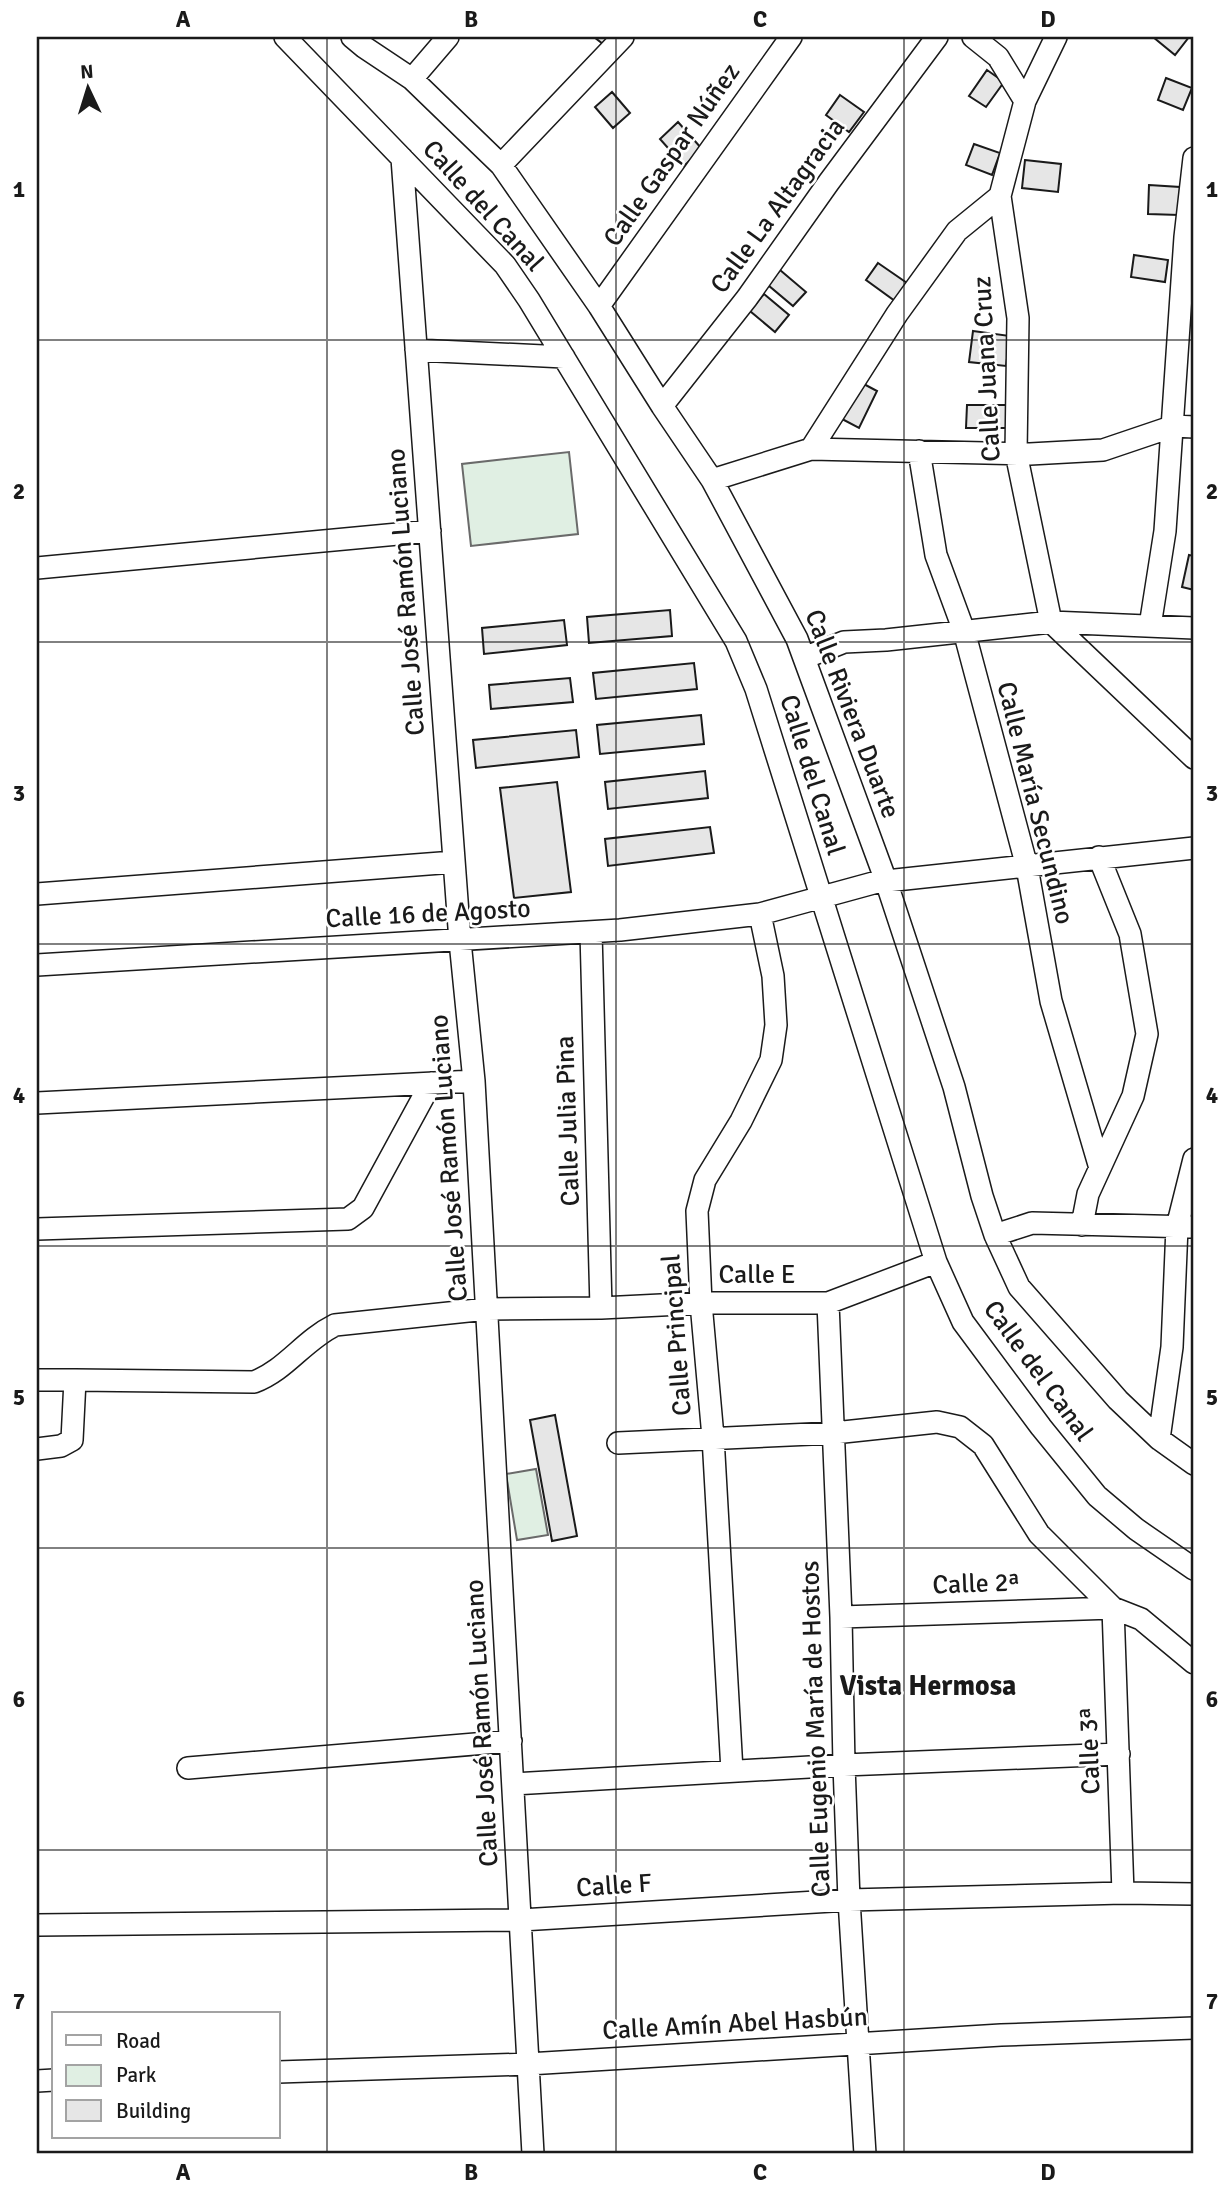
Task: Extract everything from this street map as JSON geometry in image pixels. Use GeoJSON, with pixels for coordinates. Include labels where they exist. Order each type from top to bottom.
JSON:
{"type":"FeatureCollection","features":[{"type":"Feature","properties":{"kind":"street","name":"Calle del Canal"},"geometry":{"type":"LineString","coordinates":[[285,37],[505,265],[564,357],[736,641],[747,664],[824,897],[936,1262],[963,1322],[1041,1427],[1097,1496],[1136,1529],[1194,1569]]}},
{"type":"Feature","properties":{"kind":"street","name":"Calle Riviera Duarte"},"geometry":{"type":"LineString","coordinates":[[352,37],[412,79],[501,165],[599,306],[712,480],[797,639],[954,1087],[982,1196],[995,1234],[1019,1287],[1118,1400],[1159,1439],[1194,1464]]}},
{"type":"Feature","properties":{"kind":"street"},"geometry":{"type":"LineString","coordinates":[[412,79],[448,37]]}},
{"type":"Feature","properties":{"kind":"street"},"geometry":{"type":"LineString","coordinates":[[501,165],[623,37]]}},
{"type":"Feature","properties":{"kind":"street","name":"Calle Gaspar Núñez"},"geometry":{"type":"LineString","coordinates":[[599,306],[790,37]]}},
{"type":"Feature","properties":{"kind":"street","name":"Calle La Altagracia"},"geometry":{"type":"LineString","coordinates":[[662,406],[747,299],[844,161],[937,37]]}},
{"type":"Feature","properties":{"kind":"street"},"geometry":{"type":"LineString","coordinates":[[973,37],[998,57],[1026,101]]}},
{"type":"Feature","properties":{"kind":"street","name":"Calle Juana Cruz"},"geometry":{"type":"LineString","coordinates":[[1051,622],[1016,453],[1018,318],[1000,196],[1026,101],[1056,37]]}},
{"type":"Feature","properties":{"kind":"street","name":"Calle José Ramón Luciano"},"geometry":{"type":"LineString","coordinates":[[402,158],[460,941],[474,1081],[533,2154]]}},
{"type":"Feature","properties":{"kind":"street"},"geometry":{"type":"LineString","coordinates":[[1150,626],[1184,426],[1194,158]]}},
{"type":"Feature","properties":{"kind":"street"},"geometry":{"type":"LineString","coordinates":[[810,449],[897,314],[957,231],[1000,196]]}},
{"type":"Feature","properties":{"kind":"street"},"geometry":{"type":"LineString","coordinates":[[416,350],[564,357]]}},
{"type":"Feature","properties":{"kind":"street"},"geometry":{"type":"LineString","coordinates":[[712,480],[810,449],[1016,453],[1104,450],[1184,426]]}},
{"type":"Feature","properties":{"kind":"street","name":"Calle María Secundino"},"geometry":{"type":"LineString","coordinates":[[919,451],[936,555],[964,631],[1027,867],[1051,1001],[1100,1168]]}},
{"type":"Feature","properties":{"kind":"street"},"geometry":{"type":"LineString","coordinates":[[37,568],[430,531]]}},
{"type":"Feature","properties":{"kind":"street"},"geometry":{"type":"LineString","coordinates":[[1051,622],[1194,758]]}},
{"type":"Feature","properties":{"kind":"street"},"geometry":{"type":"LineString","coordinates":[[804,658],[844,642],[887,640],[1051,622],[1194,628]]}},
{"type":"Feature","properties":{"kind":"street","name":"Calle 16 de Agosto"},"geometry":{"type":"LineString","coordinates":[[37,965],[592,932],[760,914],[882,882],[1194,848]]}},
{"type":"Feature","properties":{"kind":"street"},"geometry":{"type":"LineString","coordinates":[[1082,1225],[1088,1194],[1133,1096],[1147,1034],[1130,934],[1099,857]]}},
{"type":"Feature","properties":{"kind":"street"},"geometry":{"type":"LineString","coordinates":[[37,894],[454,862]]}},
{"type":"Feature","properties":{"kind":"street","name":"Calle Principal"},"geometry":{"type":"LineString","coordinates":[[732,1771],[697,1211],[705,1180],[741,1121],[771,1060],[775,1025],[773,976],[760,914]]}},
{"type":"Feature","properties":{"kind":"street","name":"Calle Julia Pina"},"geometry":{"type":"LineString","coordinates":[[592,932],[601,1308]]}},
{"type":"Feature","properties":{"kind":"street"},"geometry":{"type":"LineString","coordinates":[[37,1103],[474,1081]]}},
{"type":"Feature","properties":{"kind":"street"},"geometry":{"type":"LineString","coordinates":[[37,1229],[348,1219],[363,1208],[431,1083]]}},
{"type":"Feature","properties":{"kind":"street"},"geometry":{"type":"LineString","coordinates":[[1159,1439],[1194,1159]]}},
{"type":"Feature","properties":{"kind":"street"},"geometry":{"type":"LineString","coordinates":[[995,1234],[1032,1223],[1186,1227]]}},
{"type":"Feature","properties":{"kind":"street","name":"Calle E"},"geometry":{"type":"LineString","coordinates":[[37,1380],[254,1382],[272,1376],[302,1346],[335,1325],[487,1309],[601,1308],[701,1303],[828,1303],[936,1262]]}},
{"type":"Feature","properties":{"kind":"street","name":"Calle Eugenio María de Hostos"},"geometry":{"type":"LineString","coordinates":[[828,1303],[849,1900],[865,2154]]}},
{"type":"Feature","properties":{"kind":"street"},"geometry":{"type":"LineString","coordinates":[[37,1448],[61,1446],[72,1440],[75,1380]]}},
{"type":"Feature","properties":{"kind":"street"},"geometry":{"type":"LineString","coordinates":[[618,1443],[834,1433],[937,1422],[960,1427],[983,1445],[1039,1534],[1113,1608],[1141,1619],[1194,1663]]}},
{"type":"Feature","properties":{"kind":"street","name":"Calle 2ª"},"geometry":{"type":"LineString","coordinates":[[841,1617],[1113,1608]]}},
{"type":"Feature","properties":{"kind":"street","name":"Calle 3ª"},"geometry":{"type":"LineString","coordinates":[[1113,1608],[1123,1893]]}},
{"type":"Feature","properties":{"kind":"street"},"geometry":{"type":"LineString","coordinates":[[188,1768],[511,1741]]}},
{"type":"Feature","properties":{"kind":"street"},"geometry":{"type":"LineString","coordinates":[[513,1784],[844,1765],[1119,1754]]}},
{"type":"Feature","properties":{"kind":"street","name":"Calle F"},"geometry":{"type":"LineString","coordinates":[[37,1925],[521,1920],[849,1900],[1123,1893],[1194,1894]]}},
{"type":"Feature","properties":{"kind":"street","name":"Calle Amín Abel Hasbún"},"geometry":{"type":"LineString","coordinates":[[280,2072],[528,2064],[1002,2035],[1194,2028]]}},
{"type":"Feature","properties":{"kind":"green space"},"geometry":{"type":"Polygon","coordinates":[[[569,452],[578,534],[471,546],[462,464],[569,452]]]}},
{"type":"Feature","properties":{"kind":"green space"},"geometry":{"type":"Polygon","coordinates":[[[536,1469],[548,1535],[517,1540],[506,1474],[536,1469]]]}},
{"type":"Feature","properties":{"kind":"building"},"geometry":{"type":"Polygon","coordinates":[[[594,37],[608,37],[603,44],[594,37]]]}},
{"type":"Feature","properties":{"kind":"building"},"geometry":{"type":"Polygon","coordinates":[[[1153,37],[1189,37],[1175,55],[1153,37]]]}},
{"type":"Feature","properties":{"kind":"building"},"geometry":{"type":"Polygon","coordinates":[[[987,70],[1004,82],[986,107],[969,96],[987,70]]]}},
{"type":"Feature","properties":{"kind":"building"},"geometry":{"type":"Polygon","coordinates":[[[1166,78],[1192,88],[1183,110],[1158,100],[1166,78]]]}},
{"type":"Feature","properties":{"kind":"building"},"geometry":{"type":"Polygon","coordinates":[[[612,92],[630,113],[613,128],[595,107],[612,92]]]}},
{"type":"Feature","properties":{"kind":"building"},"geometry":{"type":"Polygon","coordinates":[[[840,95],[864,112],[849,132],[826,115],[840,95]]]}},
{"type":"Feature","properties":{"kind":"building"},"geometry":{"type":"Polygon","coordinates":[[[678,122],[702,149],[684,166],[660,139],[678,122]]]}},
{"type":"Feature","properties":{"kind":"building"},"geometry":{"type":"Polygon","coordinates":[[[974,144],[1000,153],[992,175],[966,165],[974,144]]]}},
{"type":"Feature","properties":{"kind":"building"},"geometry":{"type":"Polygon","coordinates":[[[1025,160],[1061,164],[1058,192],[1022,188],[1025,160]]]}},
{"type":"Feature","properties":{"kind":"building"},"geometry":{"type":"Polygon","coordinates":[[[1149,185],[1180,187],[1179,215],[1148,214],[1149,185]]]}},
{"type":"Feature","properties":{"kind":"building"},"geometry":{"type":"Polygon","coordinates":[[[1134,255],[1168,260],[1165,282],[1131,277],[1134,255]]]}},
{"type":"Feature","properties":{"kind":"building"},"geometry":{"type":"Polygon","coordinates":[[[878,263],[907,283],[895,301],[866,280],[878,263]]]}},
{"type":"Feature","properties":{"kind":"building"},"geometry":{"type":"Polygon","coordinates":[[[780,270],[806,292],[793,306],[768,285],[780,270]]]}},
{"type":"Feature","properties":{"kind":"building"},"geometry":{"type":"Polygon","coordinates":[[[764,294],[789,315],[775,332],[750,311],[764,294]]]}},
{"type":"Feature","properties":{"kind":"building"},"geometry":{"type":"Polygon","coordinates":[[[973,331],[1010,336],[1006,366],[969,362],[973,331]]]}},
{"type":"Feature","properties":{"kind":"building"},"geometry":{"type":"Polygon","coordinates":[[[860,382],[877,391],[859,428],[842,419],[860,382]]]}},
{"type":"Feature","properties":{"kind":"building"},"geometry":{"type":"Polygon","coordinates":[[[967,405],[1006,405],[1006,428],[966,428],[967,405]]]}},
{"type":"Feature","properties":{"kind":"building"},"geometry":{"type":"Polygon","coordinates":[[[1189,555],[1194,556],[1194,590],[1182,587],[1189,555]]]}},
{"type":"Feature","properties":{"kind":"building"},"geometry":{"type":"Polygon","coordinates":[[[670,610],[672,636],[589,643],[587,617],[670,610]]]}},
{"type":"Feature","properties":{"kind":"building"},"geometry":{"type":"Polygon","coordinates":[[[564,620],[567,645],[484,654],[482,628],[564,620]]]}},
{"type":"Feature","properties":{"kind":"building"},"geometry":{"type":"Polygon","coordinates":[[[694,663],[697,689],[596,699],[593,673],[694,663]]]}},
{"type":"Feature","properties":{"kind":"building"},"geometry":{"type":"Polygon","coordinates":[[[570,678],[573,702],[491,709],[489,685],[570,678]]]}},
{"type":"Feature","properties":{"kind":"building"},"geometry":{"type":"Polygon","coordinates":[[[701,715],[704,744],[600,754],[597,725],[701,715]]]}},
{"type":"Feature","properties":{"kind":"building"},"geometry":{"type":"Polygon","coordinates":[[[576,730],[579,757],[476,768],[473,740],[576,730]]]}},
{"type":"Feature","properties":{"kind":"building"},"geometry":{"type":"Polygon","coordinates":[[[705,771],[708,798],[608,809],[605,782],[705,771]]]}},
{"type":"Feature","properties":{"kind":"building"},"geometry":{"type":"Polygon","coordinates":[[[557,782],[571,892],[514,898],[500,788],[557,782]]]}},
{"type":"Feature","properties":{"kind":"building"},"geometry":{"type":"Polygon","coordinates":[[[710,827],[714,853],[608,866],[605,839],[710,827]]]}},
{"type":"Feature","properties":{"kind":"building"},"geometry":{"type":"Polygon","coordinates":[[[555,1415],[577,1536],[552,1541],[530,1420],[555,1415]]]}},
{"type":"Feature","properties":{"kind":"district","name":"Vista Hermosa"},"geometry":{"type":"Point","coordinates":[928,1686]}}]}
